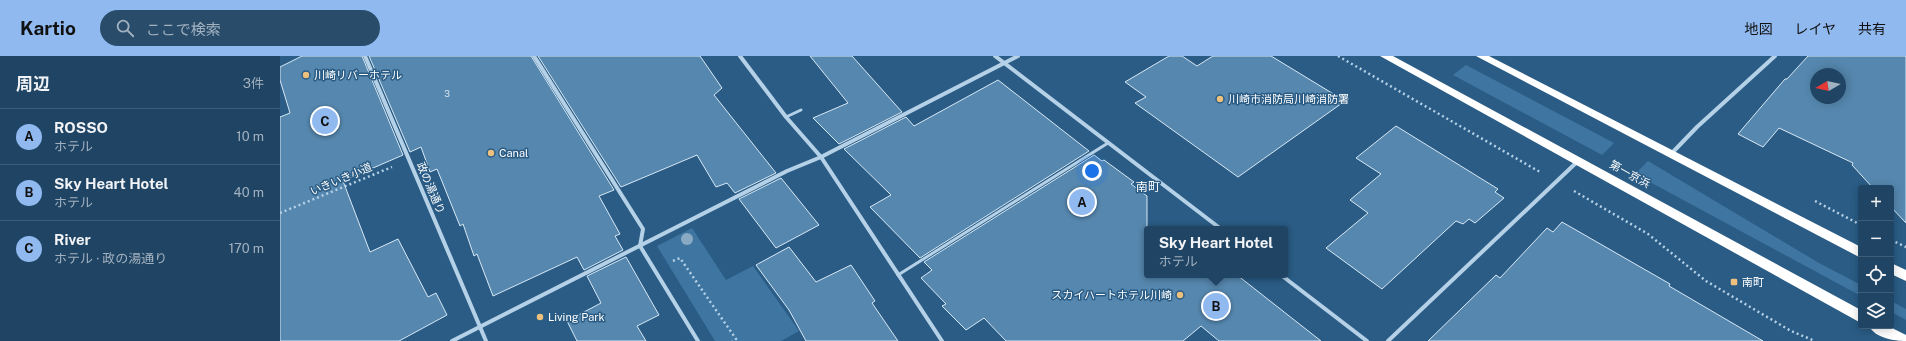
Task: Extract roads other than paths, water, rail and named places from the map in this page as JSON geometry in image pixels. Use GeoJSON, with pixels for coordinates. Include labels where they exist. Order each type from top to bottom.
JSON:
{"type":"FeatureCollection","features":[{"type":"Feature","properties":{"kind":"highway","name":"第一京浜"},"geometry":{"type":"LineString","coordinates":[[1386,56],[1579,161],[1858,316]]}},
{"type":"Feature","properties":{"kind":"highway"},"geometry":{"type":"LineString","coordinates":[[1481,56],[1858,251]]}},
{"type":"Feature","properties":{"kind":"highway"},"geometry":{"type":"LineString","coordinates":[[1894,270],[1906,276]]}},
{"type":"Feature","properties":{"kind":"highway"},"geometry":{"type":"LineString","coordinates":[[1882,329],[1904,341]]}},
{"type":"Feature","properties":{"kind":"street","name":"政の湯通り"},"geometry":{"type":"LineString","coordinates":[[365,56],[486,341]]}},
{"type":"Feature","properties":{"kind":"street"},"geometry":{"type":"LineString","coordinates":[[534,56],[644,229],[640,246],[698,341]]}},
{"type":"Feature","properties":{"kind":"street"},"geometry":{"type":"LineString","coordinates":[[740,56],[786,117],[821,157],[942,341]]}},
{"type":"Feature","properties":{"kind":"street"},"geometry":{"type":"LineString","coordinates":[[995,56],[1217,226]]}},
{"type":"Feature","properties":{"kind":"street"},"geometry":{"type":"LineString","coordinates":[[452,341],[787,171],[821,157],[1018,56]]}},
{"type":"Feature","properties":{"kind":"street"},"geometry":{"type":"LineString","coordinates":[[1671,155],[1697,127],[1775,56]]}},
{"type":"Feature","properties":{"kind":"street"},"geometry":{"type":"LineString","coordinates":[[1388,341],[1579,161]]}},
{"type":"Feature","properties":{"kind":"street"},"geometry":{"type":"LineString","coordinates":[[1285,278],[1368,341]]}},
{"type":"Feature","properties":{"kind":"lane"},"geometry":{"type":"LineString","coordinates":[[786,117],[801,110]]}},
{"type":"Feature","properties":{"kind":"lane"},"geometry":{"type":"LineString","coordinates":[[898,275],[1108,143]]}},
{"type":"Feature","properties":{"kind":"place","name":"川崎リバーホテル"},"geometry":{"type":"Point","coordinates":[306,75]}},
{"type":"Feature","properties":{"kind":"place","name":"川崎市消防局川崎消防署"},"geometry":{"type":"Point","coordinates":[1220,99]}},
{"type":"Feature","properties":{"kind":"place","name":"River"},"geometry":{"type":"Point","coordinates":[325,121]}},
{"type":"Feature","properties":{"kind":"place","name":"Canal"},"geometry":{"type":"Point","coordinates":[491,153]}},
{"type":"Feature","properties":{"kind":"place","name":"ROSSO"},"geometry":{"type":"Point","coordinates":[1082,202]}},
{"type":"Feature","properties":{"kind":"place","name":"南町"},"geometry":{"type":"Point","coordinates":[1734,282]}},
{"type":"Feature","properties":{"kind":"place","name":"スカイハートホテル川崎"},"geometry":{"type":"Point","coordinates":[1180,295]}},
{"type":"Feature","properties":{"kind":"place","name":"Sky Heart Hotel"},"geometry":{"type":"Point","coordinates":[1216,306]}},
{"type":"Feature","properties":{"kind":"place","name":"Living Park"},"geometry":{"type":"Point","coordinates":[540,317]}},
{"type":"Feature","properties":{"kind":"district","name":"南町"},"geometry":{"type":"Point","coordinates":[1148,187]}}]}
